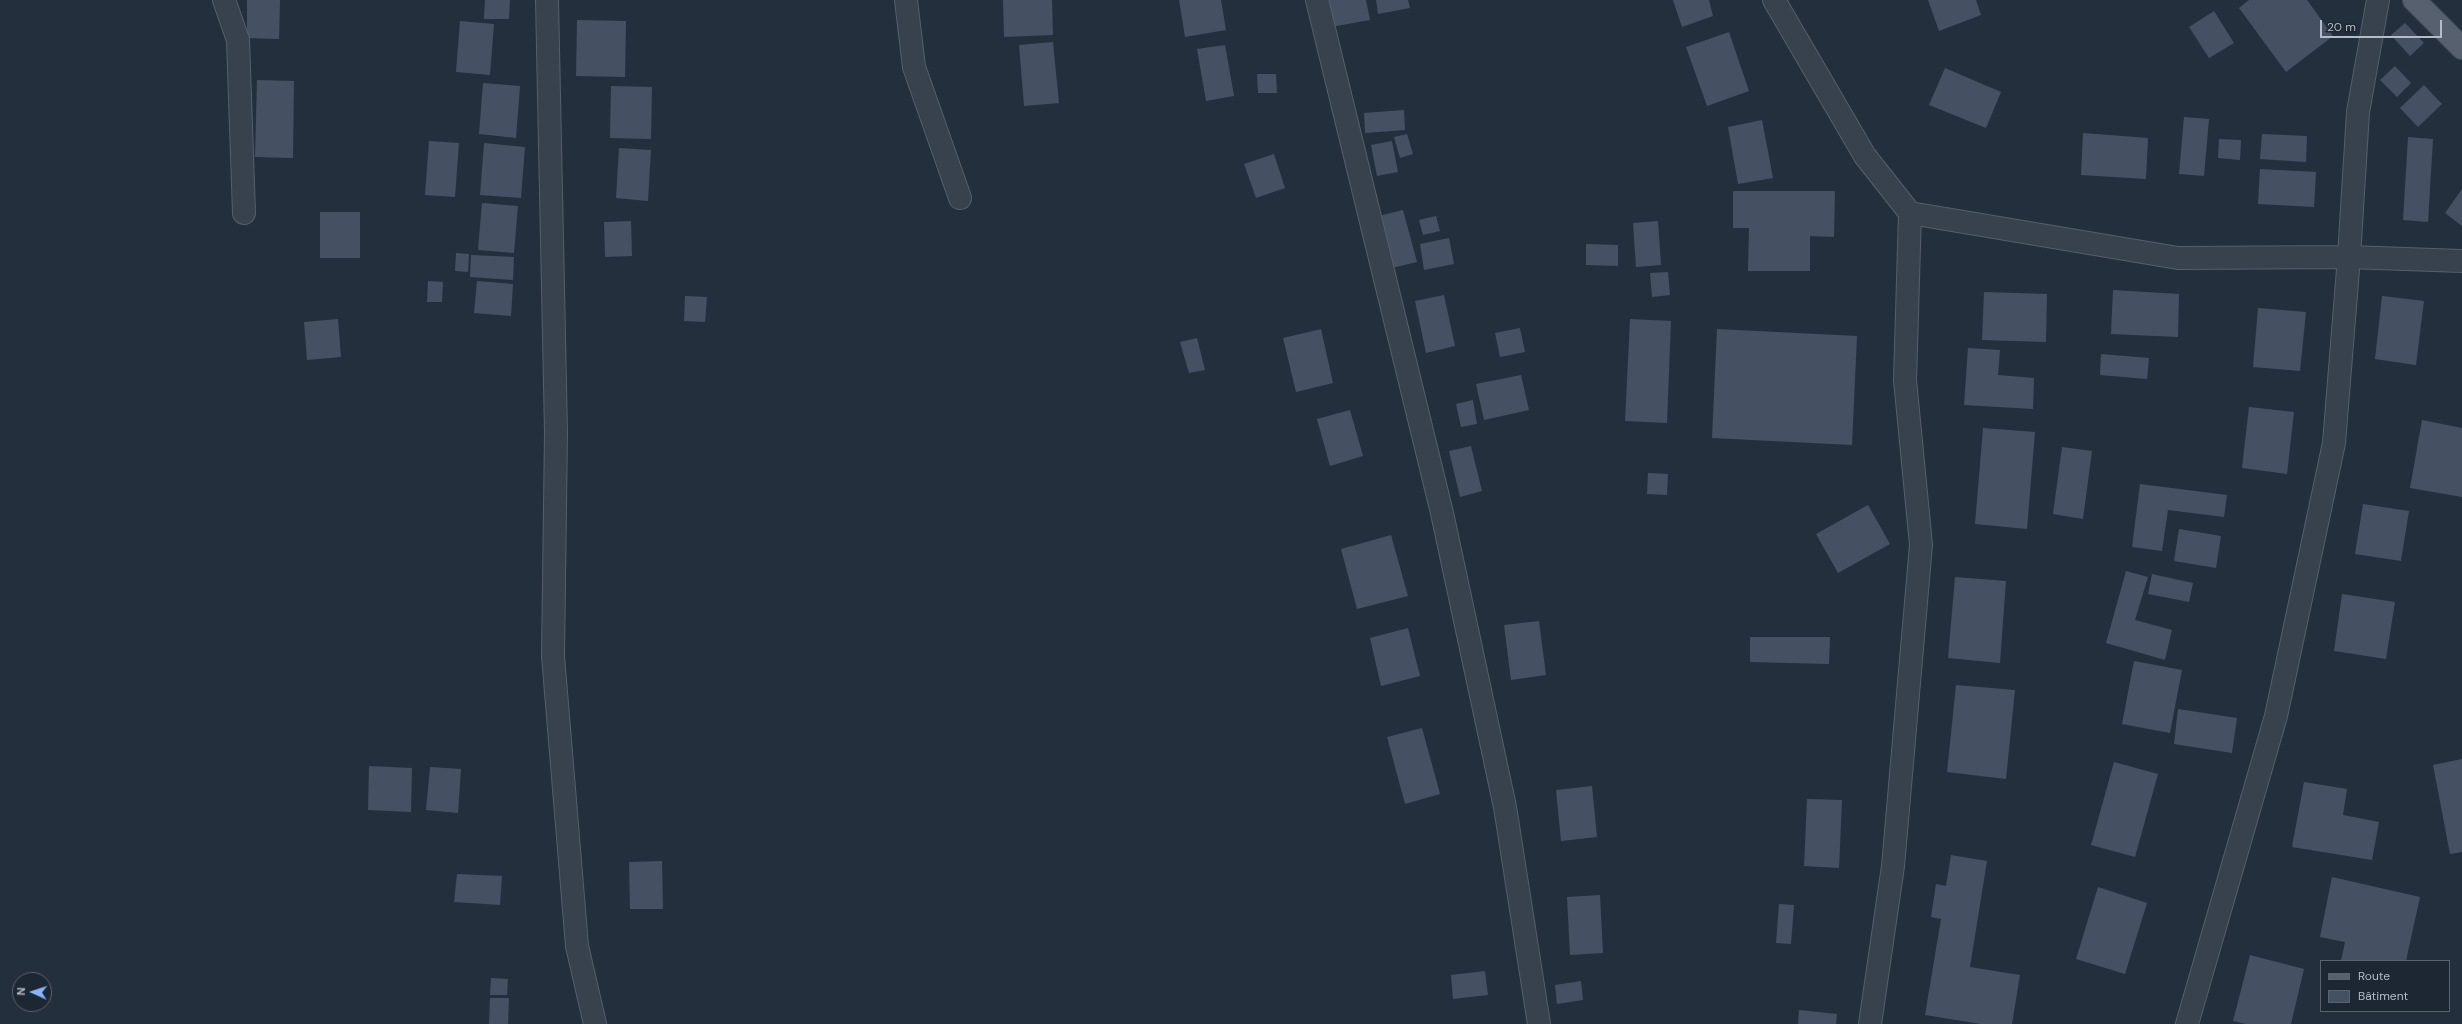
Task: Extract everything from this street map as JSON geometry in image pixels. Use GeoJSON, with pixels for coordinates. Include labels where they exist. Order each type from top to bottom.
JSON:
{"type":"FeatureCollection","features":[{"type":"Feature","properties":{"kind":"main road"},"geometry":{"type":"LineString","coordinates":[[2414,0],[2462,48]]}},
{"type":"Feature","properties":{"kind":"street"},"geometry":{"type":"LineString","coordinates":[[224,0],[238,40],[244,214]]}},
{"type":"Feature","properties":{"kind":"street"},"geometry":{"type":"LineString","coordinates":[[547,0],[556,432],[553,656],[577,946],[594,1024]]}},
{"type":"Feature","properties":{"kind":"street"},"geometry":{"type":"LineString","coordinates":[[906,0],[914,67],[960,198]]}},
{"type":"Feature","properties":{"kind":"street"},"geometry":{"type":"LineString","coordinates":[[1316,0],[1442,513],[1505,807],[1539,1024]]}},
{"type":"Feature","properties":{"kind":"street"},"geometry":{"type":"LineString","coordinates":[[1774,0],[1865,156],[1910,213],[1905,380],[1920,545],[1893,866],[1870,1024]]}},
{"type":"Feature","properties":{"kind":"street"},"geometry":{"type":"LineString","coordinates":[[2187,1024],[2276,716],[2334,443],[2349,257],[2358,112],[2378,0]]}},
{"type":"Feature","properties":{"kind":"street"},"geometry":{"type":"LineString","coordinates":[[1910,213],[2178,258],[2349,257],[2462,261]]}},
{"type":"Feature","properties":{"kind":"building"},"geometry":{"type":"Polygon","coordinates":[[[247,0],[280,0],[279,39],[247,38],[247,0]]]}},
{"type":"Feature","properties":{"kind":"building"},"geometry":{"type":"Polygon","coordinates":[[[485,0],[510,0],[509,19],[484,19],[485,0]]]}},
{"type":"Feature","properties":{"kind":"building"},"geometry":{"type":"Polygon","coordinates":[[[1003,0],[1052,0],[1053,35],[1004,37],[1003,0]]]}},
{"type":"Feature","properties":{"kind":"building"},"geometry":{"type":"Polygon","coordinates":[[[1179,0],[1221,0],[1226,30],[1185,37],[1179,0]]]}},
{"type":"Feature","properties":{"kind":"building"},"geometry":{"type":"Polygon","coordinates":[[[1326,0],[1366,0],[1370,20],[1331,27],[1326,0]]]}},
{"type":"Feature","properties":{"kind":"building"},"geometry":{"type":"Polygon","coordinates":[[[1376,0],[1408,0],[1410,8],[1378,14],[1376,0]]]}},
{"type":"Feature","properties":{"kind":"building"},"geometry":{"type":"Polygon","coordinates":[[[1673,0],[1709,0],[1713,16],[1682,27],[1673,0]]]}},
{"type":"Feature","properties":{"kind":"building"},"geometry":{"type":"Polygon","coordinates":[[[1928,0],[1976,0],[1981,15],[1939,31],[1928,0]]]}},
{"type":"Feature","properties":{"kind":"building"},"geometry":{"type":"Polygon","coordinates":[[[2249,0],[2307,0],[2333,36],[2286,72],[2239,8],[2249,0]]]}},
{"type":"Feature","properties":{"kind":"building"},"geometry":{"type":"Polygon","coordinates":[[[2214,11],[2234,43],[2209,58],[2189,27],[2214,11]]]}},
{"type":"Feature","properties":{"kind":"building"},"geometry":{"type":"Polygon","coordinates":[[[577,20],[626,21],[625,77],[576,76],[577,20]]]}},
{"type":"Feature","properties":{"kind":"building"},"geometry":{"type":"Polygon","coordinates":[[[460,21],[494,24],[490,75],[456,72],[460,21]]]}},
{"type":"Feature","properties":{"kind":"building"},"geometry":{"type":"Polygon","coordinates":[[[2405,23],[2424,43],[2410,56],[2391,35],[2405,23]]]}},
{"type":"Feature","properties":{"kind":"building"},"geometry":{"type":"Polygon","coordinates":[[[1729,32],[1749,91],[1707,106],[1686,47],[1729,32]]]}},
{"type":"Feature","properties":{"kind":"building"},"geometry":{"type":"Polygon","coordinates":[[[1053,42],[1059,103],[1024,106],[1019,45],[1053,42]]]}},
{"type":"Feature","properties":{"kind":"building"},"geometry":{"type":"Polygon","coordinates":[[[1225,45],[1234,96],[1206,101],[1197,49],[1225,45]]]}},
{"type":"Feature","properties":{"kind":"building"},"geometry":{"type":"Polygon","coordinates":[[[2395,66],[2411,83],[2397,97],[2380,80],[2395,66]]]}},
{"type":"Feature","properties":{"kind":"building"},"geometry":{"type":"Polygon","coordinates":[[[1945,68],[2001,92],[1986,128],[1929,105],[1945,68]]]}},
{"type":"Feature","properties":{"kind":"building"},"geometry":{"type":"Polygon","coordinates":[[[1257,74],[1276,74],[1277,93],[1258,93],[1257,74]]]}},
{"type":"Feature","properties":{"kind":"building"},"geometry":{"type":"Polygon","coordinates":[[[257,80],[294,81],[293,158],[255,157],[257,80]]]}},
{"type":"Feature","properties":{"kind":"building"},"geometry":{"type":"Polygon","coordinates":[[[483,83],[520,86],[516,138],[479,134],[483,83]]]}},
{"type":"Feature","properties":{"kind":"building"},"geometry":{"type":"Polygon","coordinates":[[[2424,85],[2442,104],[2418,127],[2400,108],[2424,85]]]}},
{"type":"Feature","properties":{"kind":"building"},"geometry":{"type":"Polygon","coordinates":[[[611,86],[652,87],[651,139],[610,138],[611,86]]]}},
{"type":"Feature","properties":{"kind":"building"},"geometry":{"type":"Polygon","coordinates":[[[1404,110],[1405,130],[1365,133],[1364,113],[1404,110]]]}},
{"type":"Feature","properties":{"kind":"building"},"geometry":{"type":"Polygon","coordinates":[[[2184,117],[2209,119],[2204,176],[2179,174],[2184,117]]]}},
{"type":"Feature","properties":{"kind":"building"},"geometry":{"type":"Polygon","coordinates":[[[1762,120],[1773,178],[1738,184],[1728,127],[1762,120]]]}},
{"type":"Feature","properties":{"kind":"building"},"geometry":{"type":"Polygon","coordinates":[[[2083,133],[2148,138],[2146,179],[2081,175],[2083,133]]]}},
{"type":"Feature","properties":{"kind":"building"},"geometry":{"type":"Polygon","coordinates":[[[1407,134],[1413,154],[1400,158],[1394,137],[1407,134]]]}},
{"type":"Feature","properties":{"kind":"building"},"geometry":{"type":"Polygon","coordinates":[[[2262,134],[2307,136],[2306,162],[2260,159],[2262,134]]]}},
{"type":"Feature","properties":{"kind":"building"},"geometry":{"type":"Polygon","coordinates":[[[2408,137],[2433,139],[2428,222],[2403,220],[2408,137]]]}},
{"type":"Feature","properties":{"kind":"building"},"geometry":{"type":"Polygon","coordinates":[[[2219,139],[2241,140],[2240,160],[2218,158],[2219,139]]]}},
{"type":"Feature","properties":{"kind":"building"},"geometry":{"type":"Polygon","coordinates":[[[429,141],[459,143],[455,197],[425,195],[429,141]]]}},
{"type":"Feature","properties":{"kind":"building"},"geometry":{"type":"Polygon","coordinates":[[[1392,141],[1398,172],[1377,176],[1371,145],[1392,141]]]}},
{"type":"Feature","properties":{"kind":"building"},"geometry":{"type":"Polygon","coordinates":[[[484,143],[525,147],[521,198],[480,195],[484,143]]]}},
{"type":"Feature","properties":{"kind":"building"},"geometry":{"type":"Polygon","coordinates":[[[619,148],[651,150],[648,201],[616,198],[619,148]]]}},
{"type":"Feature","properties":{"kind":"building"},"geometry":{"type":"Polygon","coordinates":[[[1274,154],[1285,188],[1256,198],[1244,164],[1274,154]]]}},
{"type":"Feature","properties":{"kind":"building"},"geometry":{"type":"Polygon","coordinates":[[[2260,169],[2316,172],[2314,207],[2258,204],[2260,169]]]}},
{"type":"Feature","properties":{"kind":"building"},"geometry":{"type":"Polygon","coordinates":[[[2462,189],[2462,226],[2445,213],[2462,189]]]}},
{"type":"Feature","properties":{"kind":"building"},"geometry":{"type":"Polygon","coordinates":[[[1733,191],[1835,191],[1834,237],[1810,236],[1810,271],[1748,271],[1749,228],[1733,228],[1733,191]]]}},
{"type":"Feature","properties":{"kind":"building"},"geometry":{"type":"Polygon","coordinates":[[[482,203],[518,206],[514,253],[478,250],[482,203]]]}},
{"type":"Feature","properties":{"kind":"building"},"geometry":{"type":"Polygon","coordinates":[[[1403,210],[1417,262],[1392,268],[1379,216],[1403,210]]]}},
{"type":"Feature","properties":{"kind":"building"},"geometry":{"type":"Polygon","coordinates":[[[320,212],[360,212],[360,258],[320,258],[320,212]]]}},
{"type":"Feature","properties":{"kind":"building"},"geometry":{"type":"Polygon","coordinates":[[[1436,216],[1440,231],[1423,235],[1419,220],[1436,216]]]}},
{"type":"Feature","properties":{"kind":"building"},"geometry":{"type":"Polygon","coordinates":[[[631,221],[632,256],[605,257],[604,222],[631,221]]]}},
{"type":"Feature","properties":{"kind":"building"},"geometry":{"type":"Polygon","coordinates":[[[1658,221],[1661,265],[1636,267],[1633,223],[1658,221]]]}},
{"type":"Feature","properties":{"kind":"building"},"geometry":{"type":"Polygon","coordinates":[[[1449,238],[1454,264],[1424,270],[1420,244],[1449,238]]]}},
{"type":"Feature","properties":{"kind":"building"},"geometry":{"type":"Polygon","coordinates":[[[1586,244],[1618,245],[1618,266],[1586,265],[1586,244]]]}},
{"type":"Feature","properties":{"kind":"building"},"geometry":{"type":"Polygon","coordinates":[[[456,253],[469,254],[468,272],[455,271],[456,253]]]}},
{"type":"Feature","properties":{"kind":"building"},"geometry":{"type":"Polygon","coordinates":[[[471,255],[514,257],[513,280],[470,277],[471,255]]]}},
{"type":"Feature","properties":{"kind":"building"},"geometry":{"type":"Polygon","coordinates":[[[1668,272],[1670,295],[1652,297],[1650,273],[1668,272]]]}},
{"type":"Feature","properties":{"kind":"building"},"geometry":{"type":"Polygon","coordinates":[[[428,281],[443,282],[442,302],[427,302],[428,281]]]}},
{"type":"Feature","properties":{"kind":"building"},"geometry":{"type":"Polygon","coordinates":[[[477,281],[513,284],[511,316],[474,313],[477,281]]]}},
{"type":"Feature","properties":{"kind":"building"},"geometry":{"type":"Polygon","coordinates":[[[2113,290],[2179,294],[2178,337],[2111,334],[2113,290]]]}},
{"type":"Feature","properties":{"kind":"building"},"geometry":{"type":"Polygon","coordinates":[[[1984,292],[2047,294],[2046,342],[1982,340],[1984,292]]]}},
{"type":"Feature","properties":{"kind":"building"},"geometry":{"type":"Polygon","coordinates":[[[1444,295],[1455,346],[1426,353],[1415,301],[1444,295]]]}},
{"type":"Feature","properties":{"kind":"building"},"geometry":{"type":"Polygon","coordinates":[[[685,296],[707,297],[705,322],[684,321],[685,296]]]}},
{"type":"Feature","properties":{"kind":"building"},"geometry":{"type":"Polygon","coordinates":[[[2382,296],[2424,301],[2416,365],[2375,359],[2382,296]]]}},
{"type":"Feature","properties":{"kind":"building"},"geometry":{"type":"Polygon","coordinates":[[[2258,308],[2306,312],[2300,371],[2253,367],[2258,308]]]}},
{"type":"Feature","properties":{"kind":"building"},"geometry":{"type":"Polygon","coordinates":[[[338,319],[341,357],[307,360],[304,322],[338,319]]]}},
{"type":"Feature","properties":{"kind":"building"},"geometry":{"type":"Polygon","coordinates":[[[1630,319],[1671,321],[1667,423],[1625,421],[1630,319]]]}},
{"type":"Feature","properties":{"kind":"building"},"geometry":{"type":"Polygon","coordinates":[[[1520,328],[1525,352],[1500,357],[1495,333],[1520,328]]]}},
{"type":"Feature","properties":{"kind":"building"},"geometry":{"type":"Polygon","coordinates":[[[1321,329],[1333,383],[1296,392],[1283,338],[1321,329]]]}},
{"type":"Feature","properties":{"kind":"building"},"geometry":{"type":"Polygon","coordinates":[[[1717,329],[1857,336],[1852,445],[1712,438],[1717,329]]]}},
{"type":"Feature","properties":{"kind":"building"},"geometry":{"type":"Polygon","coordinates":[[[1197,338],[1205,370],[1189,373],[1180,342],[1197,338]]]}},
{"type":"Feature","properties":{"kind":"building"},"geometry":{"type":"Polygon","coordinates":[[[1968,348],[2000,350],[1998,375],[2034,378],[2033,409],[1964,405],[1968,348]]]}},
{"type":"Feature","properties":{"kind":"building"},"geometry":{"type":"Polygon","coordinates":[[[2101,354],[2149,358],[2147,379],[2100,375],[2101,354]]]}},
{"type":"Feature","properties":{"kind":"building"},"geometry":{"type":"Polygon","coordinates":[[[1521,375],[1529,410],[1484,420],[1476,384],[1521,375]]]}},
{"type":"Feature","properties":{"kind":"building"},"geometry":{"type":"Polygon","coordinates":[[[1473,400],[1477,424],[1461,427],[1456,404],[1473,400]]]}},
{"type":"Feature","properties":{"kind":"building"},"geometry":{"type":"Polygon","coordinates":[[[2249,407],[2294,412],[2287,474],[2242,468],[2249,407]]]}},
{"type":"Feature","properties":{"kind":"building"},"geometry":{"type":"Polygon","coordinates":[[[1350,410],[1363,456],[1330,466],[1317,419],[1350,410]]]}},
{"type":"Feature","properties":{"kind":"building"},"geometry":{"type":"Polygon","coordinates":[[[2422,420],[2462,428],[2462,497],[2410,488],[2422,420]]]}},
{"type":"Feature","properties":{"kind":"building"},"geometry":{"type":"Polygon","coordinates":[[[1983,428],[2035,432],[2027,529],[1975,524],[1983,428]]]}},
{"type":"Feature","properties":{"kind":"building"},"geometry":{"type":"Polygon","coordinates":[[[1471,446],[1482,491],[1460,497],[1449,451],[1471,446]]]}},
{"type":"Feature","properties":{"kind":"building"},"geometry":{"type":"Polygon","coordinates":[[[2062,447],[2092,451],[2083,519],[2053,514],[2062,447]]]}},
{"type":"Feature","properties":{"kind":"building"},"geometry":{"type":"Polygon","coordinates":[[[1648,473],[1668,474],[1667,495],[1647,494],[1648,473]]]}},
{"type":"Feature","properties":{"kind":"building"},"geometry":{"type":"Polygon","coordinates":[[[2140,484],[2227,495],[2224,517],[2168,510],[2162,551],[2132,547],[2140,484]]]}},
{"type":"Feature","properties":{"kind":"building"},"geometry":{"type":"Polygon","coordinates":[[[2363,504],[2409,511],[2401,561],[2355,554],[2363,504]]]}},
{"type":"Feature","properties":{"kind":"building"},"geometry":{"type":"Polygon","coordinates":[[[1868,505],[1890,544],[1838,573],[1816,534],[1868,505]]]}},
{"type":"Feature","properties":{"kind":"building"},"geometry":{"type":"Polygon","coordinates":[[[2179,529],[2221,536],[2216,568],[2174,561],[2179,529]]]}},
{"type":"Feature","properties":{"kind":"building"},"geometry":{"type":"Polygon","coordinates":[[[1391,535],[1408,596],[1357,609],[1341,549],[1391,535]]]}},
{"type":"Feature","properties":{"kind":"building"},"geometry":{"type":"Polygon","coordinates":[[[2126,571],[2148,577],[2135,620],[2172,630],[2165,660],[2106,643],[2126,571]]]}},
{"type":"Feature","properties":{"kind":"building"},"geometry":{"type":"Polygon","coordinates":[[[2152,574],[2193,583],[2189,602],[2148,594],[2152,574]]]}},
{"type":"Feature","properties":{"kind":"building"},"geometry":{"type":"Polygon","coordinates":[[[1955,577],[2006,581],[2000,663],[1948,658],[1955,577]]]}},
{"type":"Feature","properties":{"kind":"building"},"geometry":{"type":"Polygon","coordinates":[[[2342,594],[2395,602],[2386,659],[2334,651],[2342,594]]]}},
{"type":"Feature","properties":{"kind":"building"},"geometry":{"type":"Polygon","coordinates":[[[1539,621],[1546,675],[1511,680],[1504,625],[1539,621]]]}},
{"type":"Feature","properties":{"kind":"building"},"geometry":{"type":"Polygon","coordinates":[[[1408,628],[1420,676],[1381,686],[1370,638],[1408,628]]]}},
{"type":"Feature","properties":{"kind":"building"},"geometry":{"type":"Polygon","coordinates":[[[1750,637],[1830,637],[1829,664],[1750,662],[1750,637]]]}},
{"type":"Feature","properties":{"kind":"building"},"geometry":{"type":"Polygon","coordinates":[[[2134,661],[2182,670],[2170,733],[2122,724],[2134,661]]]}},
{"type":"Feature","properties":{"kind":"building"},"geometry":{"type":"Polygon","coordinates":[[[1956,685],[2015,690],[2006,779],[1947,772],[1956,685]]]}},
{"type":"Feature","properties":{"kind":"building"},"geometry":{"type":"Polygon","coordinates":[[[2178,709],[2237,718],[2232,753],[2174,744],[2178,709]]]}},
{"type":"Feature","properties":{"kind":"building"},"geometry":{"type":"Polygon","coordinates":[[[1422,728],[1440,794],[1405,804],[1387,737],[1422,728]]]}},
{"type":"Feature","properties":{"kind":"building"},"geometry":{"type":"Polygon","coordinates":[[[2462,759],[2462,852],[2450,854],[2433,765],[2462,759]]]}},
{"type":"Feature","properties":{"kind":"building"},"geometry":{"type":"Polygon","coordinates":[[[2114,762],[2158,774],[2135,857],[2091,845],[2114,762]]]}},
{"type":"Feature","properties":{"kind":"building"},"geometry":{"type":"Polygon","coordinates":[[[369,766],[412,768],[411,812],[368,810],[369,766]]]}},
{"type":"Feature","properties":{"kind":"building"},"geometry":{"type":"Polygon","coordinates":[[[430,767],[461,769],[458,813],[426,810],[430,767]]]}},
{"type":"Feature","properties":{"kind":"building"},"geometry":{"type":"Polygon","coordinates":[[[2304,782],[2347,789],[2343,815],[2379,822],[2372,860],[2292,847],[2304,782]]]}},
{"type":"Feature","properties":{"kind":"building"},"geometry":{"type":"Polygon","coordinates":[[[1592,786],[1597,837],[1561,841],[1556,790],[1592,786]]]}},
{"type":"Feature","properties":{"kind":"building"},"geometry":{"type":"Polygon","coordinates":[[[1807,799],[1842,800],[1839,868],[1804,866],[1807,799]]]}},
{"type":"Feature","properties":{"kind":"building"},"geometry":{"type":"Polygon","coordinates":[[[1951,855],[1987,861],[1970,967],[2020,975],[2012,1024],[1981,1024],[1925,1015],[1941,919],[1931,917],[1936,884],[1946,886],[1951,855]]]}},
{"type":"Feature","properties":{"kind":"building"},"geometry":{"type":"Polygon","coordinates":[[[662,861],[663,909],[630,909],[629,862],[662,861]]]}},
{"type":"Feature","properties":{"kind":"building"},"geometry":{"type":"Polygon","coordinates":[[[457,874],[502,876],[500,905],[454,902],[457,874]]]}},
{"type":"Feature","properties":{"kind":"building"},"geometry":{"type":"Polygon","coordinates":[[[2332,877],[2420,897],[2406,960],[2341,960],[2345,942],[2320,937],[2332,877]]]}},
{"type":"Feature","properties":{"kind":"building"},"geometry":{"type":"Polygon","coordinates":[[[2098,887],[2147,903],[2125,974],[2076,959],[2098,887]]]}},
{"type":"Feature","properties":{"kind":"building"},"geometry":{"type":"Polygon","coordinates":[[[1600,895],[1603,953],[1570,955],[1567,897],[1600,895]]]}},
{"type":"Feature","properties":{"kind":"building"},"geometry":{"type":"Polygon","coordinates":[[[1779,904],[1794,905],[1791,944],[1776,943],[1779,904]]]}},
{"type":"Feature","properties":{"kind":"building"},"geometry":{"type":"Polygon","coordinates":[[[2250,955],[2304,969],[2291,1024],[2246,1024],[2233,1021],[2250,955]]]}},
{"type":"Feature","properties":{"kind":"building"},"geometry":{"type":"Polygon","coordinates":[[[1485,971],[1488,995],[1453,999],[1451,975],[1485,971]]]}},
{"type":"Feature","properties":{"kind":"building"},"geometry":{"type":"Polygon","coordinates":[[[491,978],[508,979],[507,995],[490,995],[491,978]]]}},
{"type":"Feature","properties":{"kind":"building"},"geometry":{"type":"Polygon","coordinates":[[[1581,981],[1583,1000],[1557,1004],[1555,985],[1581,981]]]}},
{"type":"Feature","properties":{"kind":"building"},"geometry":{"type":"Polygon","coordinates":[[[490,998],[509,998],[508,1024],[489,1024],[490,998]]]}},
{"type":"Feature","properties":{"kind":"building"},"geometry":{"type":"Polygon","coordinates":[[[1799,1010],[1837,1014],[1836,1024],[1798,1024],[1799,1010]]]}}]}
